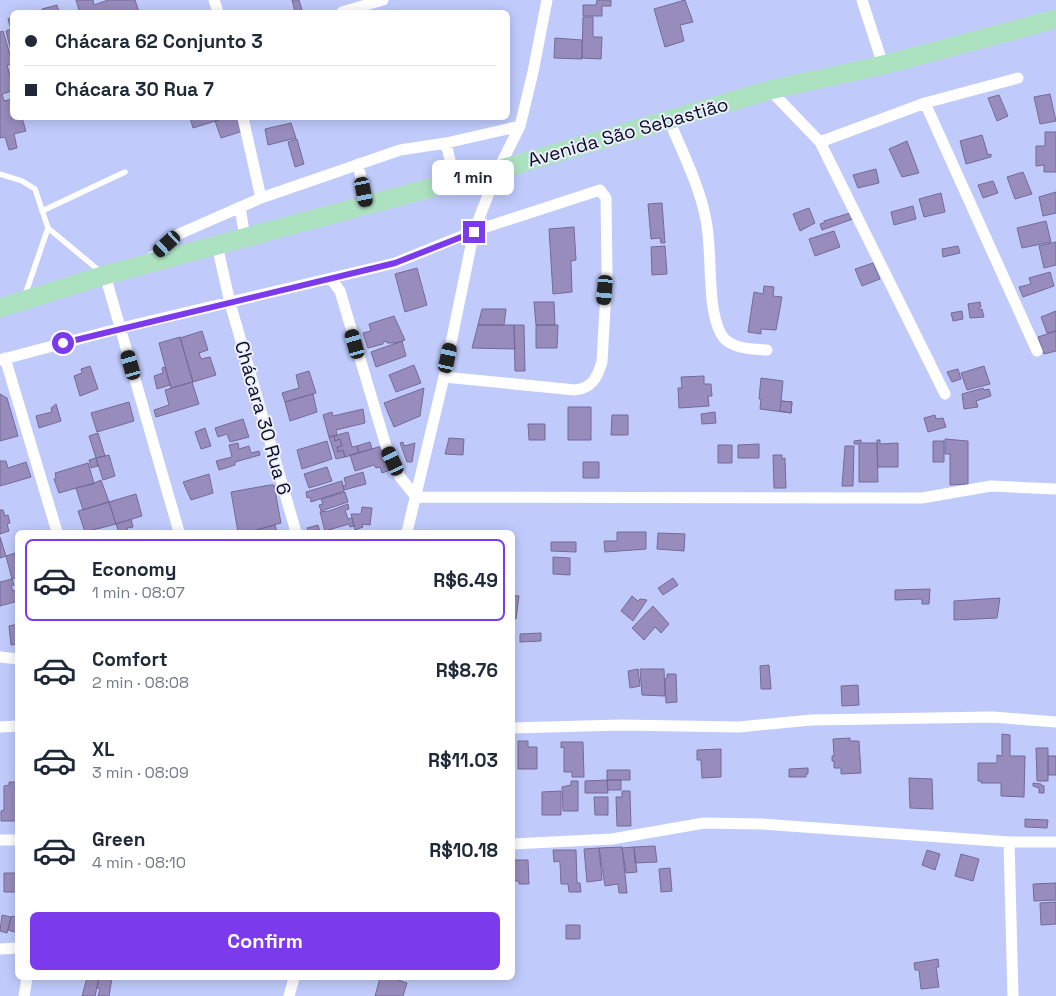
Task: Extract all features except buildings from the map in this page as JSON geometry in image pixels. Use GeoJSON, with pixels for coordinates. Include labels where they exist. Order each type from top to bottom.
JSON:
{"type":"FeatureCollection","features":[{"type":"Feature","properties":{"kind":"main road","name":"Avenida São Sebastião"},"geometry":{"type":"LineString","coordinates":[[0,308],[105,275],[455,182],[770,90],[883,65],[1056,19]]}},
{"type":"Feature","properties":{"kind":"street"},"geometry":{"type":"LineString","coordinates":[[349,10],[383,0]]}},
{"type":"Feature","properties":{"kind":"street"},"geometry":{"type":"LineString","coordinates":[[408,530],[444,376],[474,232],[498,170],[520,126],[534,72],[547,0]]}},
{"type":"Feature","properties":{"kind":"street"},"geometry":{"type":"LineString","coordinates":[[862,0],[883,65]]}},
{"type":"Feature","properties":{"kind":"street"},"geometry":{"type":"LineString","coordinates":[[820,142],[925,103],[1018,78]]}},
{"type":"Feature","properties":{"kind":"street"},"geometry":{"type":"LineString","coordinates":[[770,90],[820,142],[945,394]]}},
{"type":"Feature","properties":{"kind":"street"},"geometry":{"type":"LineString","coordinates":[[925,103],[1037,351]]}},
{"type":"Feature","properties":{"kind":"street"},"geometry":{"type":"LineString","coordinates":[[243,120],[261,198]]}},
{"type":"Feature","properties":{"kind":"street"},"geometry":{"type":"LineString","coordinates":[[669,120],[706,219],[711,247],[713,306],[722,336],[733,345],[767,350]]}},
{"type":"Feature","properties":{"kind":"street"},"geometry":{"type":"LineString","coordinates":[[143,265],[179,234],[261,198],[400,150],[446,143],[520,126]]}},
{"type":"Feature","properties":{"kind":"street"},"geometry":{"type":"LineString","coordinates":[[446,143],[455,182]]}},
{"type":"Feature","properties":{"kind":"street"},"geometry":{"type":"LineString","coordinates":[[358,164],[367,206]]}},
{"type":"Feature","properties":{"kind":"street"},"geometry":{"type":"LineString","coordinates":[[56,530],[2,359],[121,328],[395,263],[474,232],[600,190],[604,193],[607,272],[602,362],[598,375],[592,384],[585,389],[575,390],[444,376]]}},
{"type":"Feature","properties":{"kind":"street"},"geometry":{"type":"LineString","coordinates":[[240,207],[245,238]]}},
{"type":"Feature","properties":{"kind":"street","name":"Chácara 30 Rua 6"},"geometry":{"type":"LineString","coordinates":[[217,245],[230,303],[295,530]]}},
{"type":"Feature","properties":{"kind":"street"},"geometry":{"type":"LineString","coordinates":[[105,275],[178,530]]}},
{"type":"Feature","properties":{"kind":"street"},"geometry":{"type":"LineString","coordinates":[[331,279],[340,291],[386,446],[400,477],[416,497]]}},
{"type":"Feature","properties":{"kind":"street"},"geometry":{"type":"LineString","coordinates":[[416,497],[922,498],[991,486],[1056,489]]}},
{"type":"Feature","properties":{"kind":"street"},"geometry":{"type":"LineString","coordinates":[[0,657],[15,658]]}},
{"type":"Feature","properties":{"kind":"street"},"geometry":{"type":"LineString","coordinates":[[515,728],[621,725],[739,727],[811,720],[992,717],[1056,722]]}},
{"type":"Feature","properties":{"kind":"street"},"geometry":{"type":"LineString","coordinates":[[0,727],[15,726]]}},
{"type":"Feature","properties":{"kind":"street"},"geometry":{"type":"LineString","coordinates":[[515,844],[612,839],[704,823],[761,824],[1009,842],[1056,842]]}},
{"type":"Feature","properties":{"kind":"street"},"geometry":{"type":"LineString","coordinates":[[0,840],[15,840]]}},
{"type":"Feature","properties":{"kind":"street"},"geometry":{"type":"LineString","coordinates":[[1009,842],[1013,996]]}},
{"type":"Feature","properties":{"kind":"street"},"geometry":{"type":"LineString","coordinates":[[0,949],[15,948]]}},
{"type":"Feature","properties":{"kind":"street"},"geometry":{"type":"LineString","coordinates":[[24,996],[27,980]]}},
{"type":"Feature","properties":{"kind":"street"},"geometry":{"type":"LineString","coordinates":[[289,996],[293,980]]}},
{"type":"Feature","properties":{"kind":"lane"},"geometry":{"type":"LineString","coordinates":[[42,211],[125,172]]}},
{"type":"Feature","properties":{"kind":"lane"},"geometry":{"type":"LineString","coordinates":[[0,174],[22,181],[35,189],[48,228],[105,275]]}},
{"type":"Feature","properties":{"kind":"lane"},"geometry":{"type":"LineString","coordinates":[[23,300],[48,228]]}},
{"type":"Feature","properties":{"kind":"route"},"geometry":{"type":"LineString","coordinates":[[63,343],[395,263],[474,232]]}}]}
